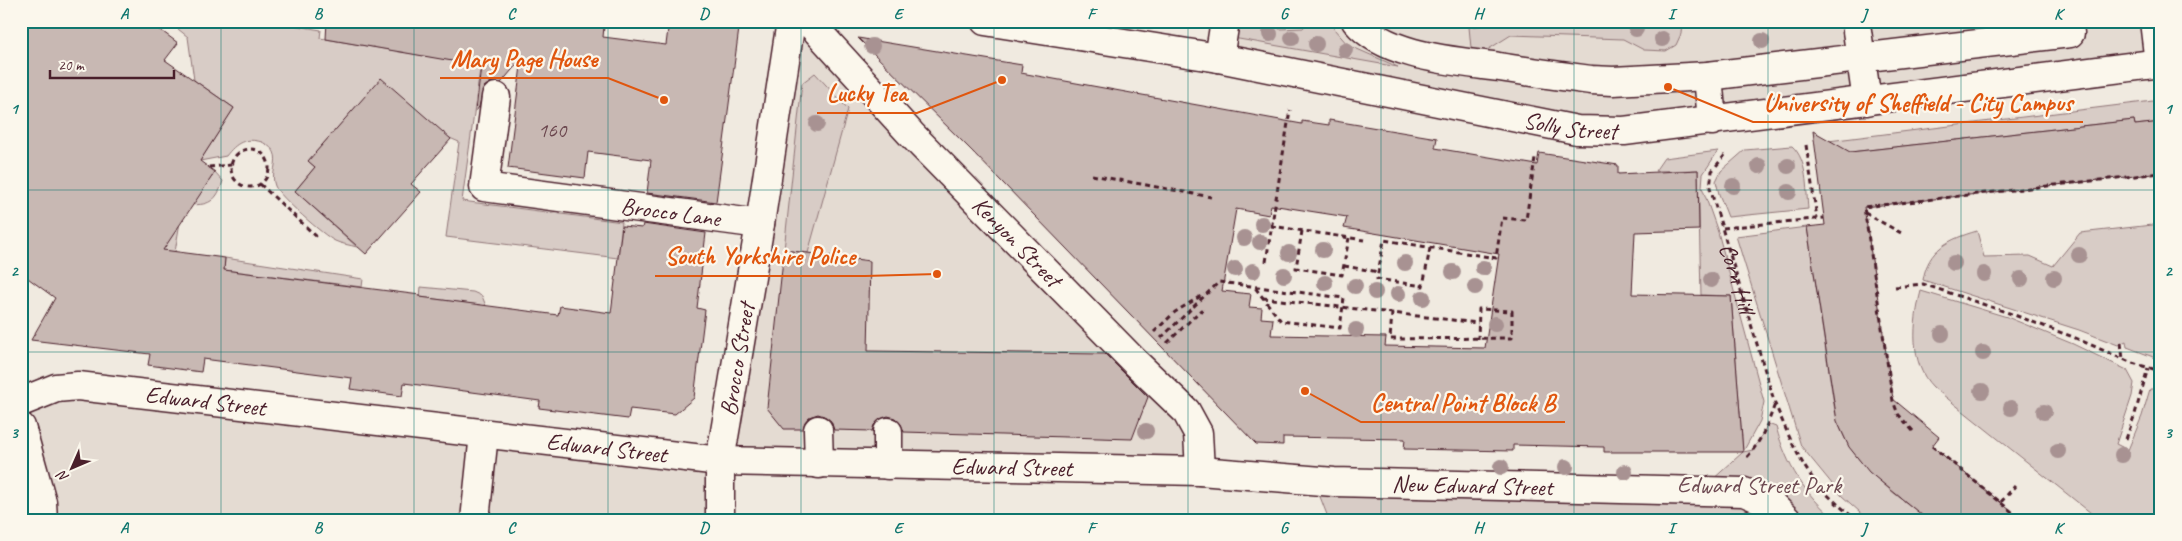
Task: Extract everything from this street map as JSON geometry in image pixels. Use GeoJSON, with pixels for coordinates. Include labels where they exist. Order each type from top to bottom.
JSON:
{"type":"FeatureCollection","features":[{"type":"Feature","properties":{"kind":"street","name":"Brocco Street"},"geometry":{"type":"LineString","coordinates":[[720,520],[720,461],[760,224],[791,21]]}},
{"type":"Feature","properties":{"kind":"street","name":"Kenyon Street"},"geometry":{"type":"LineString","coordinates":[[808,21],[911,134],[1136,363],[1186,411],[1198,433],[1200,471]]}},
{"type":"Feature","properties":{"kind":"street","name":"Solly Street"},"geometry":{"type":"LineString","coordinates":[[985,21],[1219,58],[1577,130],[1624,131],[1712,121],[2160,63]]}},
{"type":"Feature","properties":{"kind":"street"},"geometry":{"type":"LineString","coordinates":[[1219,58],[1225,21]]}},
{"type":"Feature","properties":{"kind":"street"},"geometry":{"type":"LineString","coordinates":[[1356,21],[1379,39],[1410,52],[1438,58],[1591,80],[1613,81],[1708,76],[2070,33]]}},
{"type":"Feature","properties":{"kind":"street"},"geometry":{"type":"LineString","coordinates":[[2154,21],[2160,63]]}},
{"type":"Feature","properties":{"kind":"street"},"geometry":{"type":"LineString","coordinates":[[1857,31],[1867,101]]}},
{"type":"Feature","properties":{"kind":"street"},"geometry":{"type":"LineString","coordinates":[[1708,76],[1712,121]]}},
{"type":"Feature","properties":{"kind":"street","name":"Brocco Lane"},"geometry":{"type":"LineString","coordinates":[[496,97],[484,186],[760,224]]}},
{"type":"Feature","properties":{"kind":"street","name":"Edward Street"},"geometry":{"type":"LineString","coordinates":[[21,402],[56,388],[78,386],[720,461],[1200,471]]}},
{"type":"Feature","properties":{"kind":"street"},"geometry":{"type":"LineString","coordinates":[[21,427],[38,486],[43,520]]}},
{"type":"Feature","properties":{"kind":"street"},"geometry":{"type":"LineString","coordinates":[[818,430],[819,464]]}},
{"type":"Feature","properties":{"kind":"street"},"geometry":{"type":"LineString","coordinates":[[888,432],[888,465]]}},
{"type":"Feature","properties":{"kind":"street"},"geometry":{"type":"LineString","coordinates":[[475,520],[484,434]]}},
{"type":"Feature","properties":{"kind":"street","name":"New Edward Street"},"geometry":{"type":"LineString","coordinates":[[1200,471],[1334,482],[1744,492],[1770,503],[1787,520]]}},
{"type":"Feature","properties":{"kind":"path"},"geometry":{"type":"LineString","coordinates":[[1266,262],[1296,74]]}},
{"type":"Feature","properties":{"kind":"path"},"geometry":{"type":"LineString","coordinates":[[1430,248],[1423,286],[1378,279],[1384,240],[1496,258],[1502,218],[1526,220],[1538,122]]}},
{"type":"Feature","properties":{"kind":"path"},"geometry":{"type":"LineString","coordinates":[[242,150],[255,150],[260,152],[268,162],[269,168],[268,174],[260,184],[248,187],[237,182],[232,177],[231,165],[233,158],[242,150]]}},
{"type":"Feature","properties":{"kind":"path"},"geometry":{"type":"LineString","coordinates":[[1809,160],[1817,218]]}},
{"type":"Feature","properties":{"kind":"path"},"geometry":{"type":"LineString","coordinates":[[209,167],[231,165]]}},
{"type":"Feature","properties":{"kind":"path","name":"Corn Hill"},"geometry":{"type":"LineString","coordinates":[[1712,170],[1710,188],[1775,404]]}},
{"type":"Feature","properties":{"kind":"path"},"geometry":{"type":"LineString","coordinates":[[1913,431],[1898,414],[1893,401],[1864,207],[2161,173]]}},
{"type":"Feature","properties":{"kind":"path"},"geometry":{"type":"LineString","coordinates":[[1092,175],[1211,198]]}},
{"type":"Feature","properties":{"kind":"path"},"geometry":{"type":"LineString","coordinates":[[260,184],[317,237]]}},
{"type":"Feature","properties":{"kind":"path"},"geometry":{"type":"LineString","coordinates":[[1864,213],[1903,234]]}},
{"type":"Feature","properties":{"kind":"path"},"geometry":{"type":"LineString","coordinates":[[1723,228],[1824,218]]}},
{"type":"Feature","properties":{"kind":"path"},"geometry":{"type":"LineString","coordinates":[[1271,226],[1364,240]]}},
{"type":"Feature","properties":{"kind":"path"},"geometry":{"type":"LineString","coordinates":[[1302,231],[1296,268],[1342,275],[1349,238]]}},
{"type":"Feature","properties":{"kind":"path"},"geometry":{"type":"LineString","coordinates":[[1344,266],[1379,272]]}},
{"type":"Feature","properties":{"kind":"path"},"geometry":{"type":"LineString","coordinates":[[1136,363],[1219,282],[1253,285],[1344,298],[1340,328],[1281,321],[1253,285]]}},
{"type":"Feature","properties":{"kind":"path"},"geometry":{"type":"LineString","coordinates":[[1895,287],[1923,284],[2073,337],[2122,359],[2161,371]]}},
{"type":"Feature","properties":{"kind":"path"},"geometry":{"type":"LineString","coordinates":[[1156,330],[1175,312],[1209,292]]}},
{"type":"Feature","properties":{"kind":"path"},"geometry":{"type":"LineString","coordinates":[[1262,298],[1478,323]]}},
{"type":"Feature","properties":{"kind":"path"},"geometry":{"type":"LineString","coordinates":[[1392,313],[1390,339],[1478,339],[1512,338],[1512,311],[1479,309],[1478,339]]}},
{"type":"Feature","properties":{"kind":"path"},"geometry":{"type":"LineString","coordinates":[[1136,363],[1163,346],[1202,310],[1204,312]]}},
{"type":"Feature","properties":{"kind":"path"},"geometry":{"type":"LineString","coordinates":[[2121,343],[2122,359]]}},
{"type":"Feature","properties":{"kind":"path"},"geometry":{"type":"LineString","coordinates":[[2126,439],[2148,368]]}},
{"type":"Feature","properties":{"kind":"path"},"geometry":{"type":"LineString","coordinates":[[1768,424],[1775,404]]}},
{"type":"Feature","properties":{"kind":"path"},"geometry":{"type":"LineString","coordinates":[[1775,404],[1788,434],[1812,478],[1826,494],[1856,520]]}},
{"type":"Feature","properties":{"kind":"path"},"geometry":{"type":"LineString","coordinates":[[1932,446],[2022,520]]}},
{"type":"Feature","properties":{"kind":"path"},"geometry":{"type":"LineString","coordinates":[[2001,502],[2015,486]]}},
{"type":"Feature","properties":{"kind":"shaded area"},"geometry":{"type":"Polygon","coordinates":[[[791,21],[1186,411],[1201,460],[721,461],[720,520],[43,520],[21,402],[56,388],[720,461],[791,21]]]}},
{"type":"Feature","properties":{"kind":"shaded area"},"geometry":{"type":"Polygon","coordinates":[[[1225,21],[2161,21],[2161,63],[1624,131],[1219,58],[1225,21]]]}},
{"type":"Feature","properties":{"kind":"green space"},"geometry":{"type":"Polygon","coordinates":[[[168,21],[281,21],[281,23],[321,30],[320,38],[432,57],[482,55],[462,201],[622,222],[618,258],[446,237],[459,142],[362,100],[308,161],[315,167],[295,191],[357,247],[329,238],[278,191],[273,177],[275,156],[273,151],[262,142],[251,140],[241,142],[226,156],[200,161],[234,108],[194,80],[188,37],[168,21]]]}},
{"type":"Feature","properties":{"kind":"green space"},"geometry":{"type":"Polygon","coordinates":[[[1236,21],[1271,21],[1279,29],[1303,28],[1309,21],[1327,21],[1348,45],[1398,67],[1233,38],[1236,21]]]}},
{"type":"Feature","properties":{"kind":"green space"},"geometry":{"type":"Polygon","coordinates":[[[1521,21],[1682,21],[1681,34],[1676,45],[1666,51],[1644,50],[1623,39],[1511,35],[1484,52],[1471,48],[1469,27],[1521,21]]]}},
{"type":"Feature","properties":{"kind":"green space"},"geometry":{"type":"Polygon","coordinates":[[[815,73],[848,109],[808,253],[784,250],[802,83],[815,73]]]}},
{"type":"Feature","properties":{"kind":"green space"},"geometry":{"type":"Polygon","coordinates":[[[2161,100],[2161,122],[2135,125],[2134,120],[1842,153],[1828,141],[2161,100]]]}},
{"type":"Feature","properties":{"kind":"green space"},"geometry":{"type":"Polygon","coordinates":[[[1792,146],[1804,167],[1808,209],[1728,217],[1716,181],[1721,171],[1745,150],[1792,146]]]}},
{"type":"Feature","properties":{"kind":"green space"},"geometry":{"type":"Polygon","coordinates":[[[1718,151],[1703,174],[1702,187],[1718,232],[1764,402],[1760,421],[1743,452],[1731,296],[1701,295],[1698,170],[1655,171],[1664,158],[1718,151]]]}},
{"type":"Feature","properties":{"kind":"green space"},"geometry":{"type":"Polygon","coordinates":[[[215,172],[223,181],[217,195],[213,199],[198,205],[183,204],[175,252],[152,249],[151,257],[130,255],[153,219],[159,222],[184,186],[199,195],[215,172]]]}},
{"type":"Feature","properties":{"kind":"green space"},"geometry":{"type":"Polygon","coordinates":[[[2161,224],[2161,360],[2127,347],[2126,341],[2118,345],[2079,330],[1923,280],[1930,260],[1941,247],[1957,238],[1977,231],[1984,257],[2030,256],[2053,266],[2080,233],[2161,224]]]}},
{"type":"Feature","properties":{"kind":"green space"},"geometry":{"type":"Polygon","coordinates":[[[1807,227],[1835,411],[1841,429],[1859,460],[1871,473],[1928,520],[1869,520],[1842,496],[1801,446],[1736,236],[1807,227]]]}},
{"type":"Feature","properties":{"kind":"green space"},"geometry":{"type":"Polygon","coordinates":[[[225,258],[363,279],[362,287],[224,270],[225,258]]]}},
{"type":"Feature","properties":{"kind":"green space"},"geometry":{"type":"Polygon","coordinates":[[[421,287],[473,292],[482,296],[486,306],[420,297],[421,287]]]}},
{"type":"Feature","properties":{"kind":"green space"},"geometry":{"type":"Polygon","coordinates":[[[1921,291],[2007,317],[2073,344],[2127,370],[2134,383],[2132,396],[2116,444],[2128,450],[2142,416],[2150,389],[2161,389],[2161,520],[2101,520],[1933,387],[1925,377],[1920,366],[1915,342],[1916,316],[1921,291]]]}},
{"type":"Feature","properties":{"kind":"green space","name":"Edward Street Park"},"geometry":{"type":"Polygon","coordinates":[[[1768,424],[1776,427],[1786,455],[1798,478],[1805,489],[1835,520],[1329,520],[1314,481],[1700,491],[1743,452],[1753,450],[1768,424]]]}},
{"type":"Feature","properties":{"kind":"building"},"geometry":{"type":"Polygon","coordinates":[[[21,21],[148,21],[178,43],[165,60],[234,108],[200,161],[215,172],[163,250],[225,258],[224,270],[558,315],[560,306],[611,313],[622,226],[642,228],[643,224],[706,233],[697,308],[705,310],[694,398],[675,414],[630,409],[628,419],[539,408],[540,401],[404,383],[402,396],[350,389],[352,378],[203,359],[201,372],[148,365],[150,354],[31,340],[55,298],[21,273],[21,21]]]}},
{"type":"Feature","properties":{"kind":"building"},"geometry":{"type":"Polygon","coordinates":[[[327,21],[559,21],[604,27],[603,37],[666,45],[669,21],[740,21],[716,202],[647,193],[651,160],[588,152],[585,178],[508,168],[522,58],[501,83],[491,82],[484,87],[479,107],[476,111],[481,66],[326,39],[327,21]]]}},
{"type":"Feature","properties":{"kind":"building"},"geometry":{"type":"Polygon","coordinates":[[[858,38],[1022,65],[1021,73],[1302,124],[1302,121],[1329,125],[1329,120],[1437,138],[1435,148],[1537,165],[1539,153],[1618,165],[1618,174],[1698,170],[1699,230],[1635,232],[1632,294],[1731,296],[1743,452],[1604,452],[1604,447],[1513,445],[1513,451],[1404,449],[1405,439],[1283,437],[1283,445],[1256,444],[971,150],[858,38]],[[1271,205],[1269,215],[1236,209],[1222,291],[1251,294],[1249,307],[1262,308],[1261,318],[1273,319],[1271,335],[1386,337],[1385,346],[1485,348],[1499,254],[1344,228],[1347,217],[1271,205]]]}},
{"type":"Feature","properties":{"kind":"building"},"geometry":{"type":"Polygon","coordinates":[[[381,78],[451,139],[411,184],[421,192],[366,254],[295,191],[315,167],[308,161],[381,78]]]}},
{"type":"Feature","properties":{"kind":"building"},"geometry":{"type":"Polygon","coordinates":[[[2134,120],[2135,125],[2161,122],[2161,173],[1864,207],[1893,399],[1939,437],[1932,446],[2022,520],[1928,520],[1869,472],[1849,447],[1837,421],[1807,227],[1825,225],[1813,131],[1850,152],[2134,120]]]}},
{"type":"Feature","properties":{"kind":"building"},"geometry":{"type":"Polygon","coordinates":[[[784,250],[870,261],[868,351],[1105,354],[1148,397],[1132,439],[904,432],[901,424],[895,418],[888,416],[880,419],[874,425],[872,431],[834,430],[831,421],[818,414],[809,417],[803,429],[784,429],[767,408],[784,250]]]}},
{"type":"Feature","properties":{"kind":"place","name":"Lucky Tea"},"geometry":{"type":"Point","coordinates":[1002,80]}},
{"type":"Feature","properties":{"kind":"place","name":"University of Sheffield - City Campus"},"geometry":{"type":"Point","coordinates":[1668,87]}},
{"type":"Feature","properties":{"kind":"place","name":"Mary Page House"},"geometry":{"type":"Point","coordinates":[664,100]}},
{"type":"Feature","properties":{"kind":"place","name":"South Yorkshire Police"},"geometry":{"type":"Point","coordinates":[937,274]}},
{"type":"Feature","properties":{"kind":"place","name":"Central Point Block B"},"geometry":{"type":"Point","coordinates":[1305,391]}}]}
